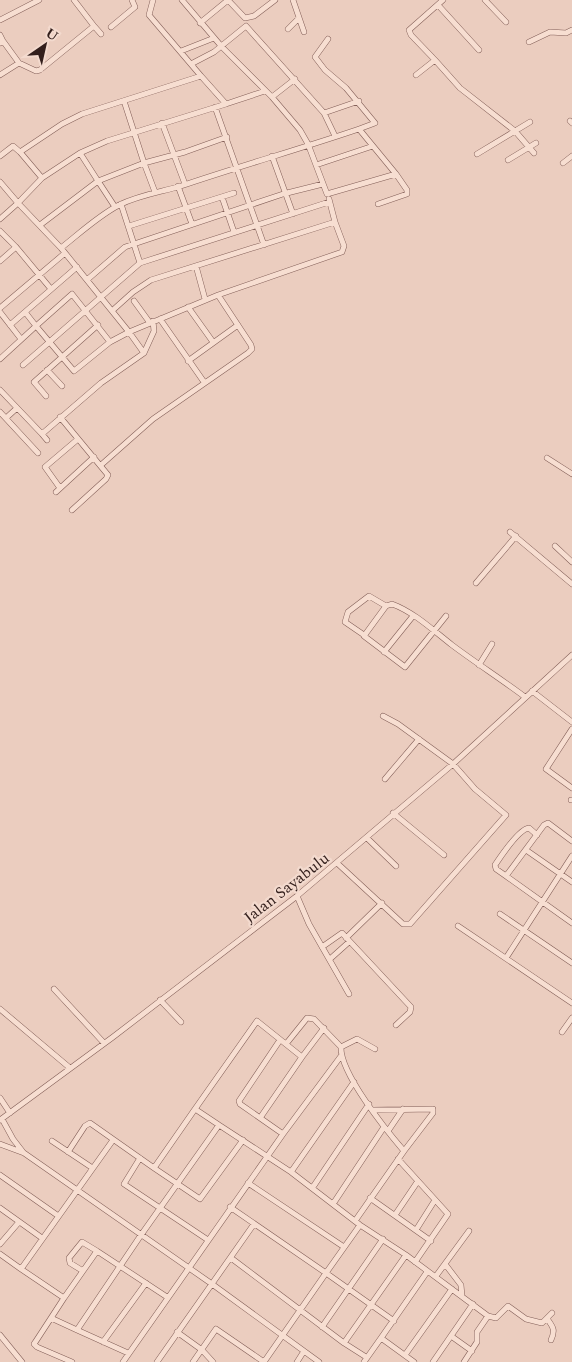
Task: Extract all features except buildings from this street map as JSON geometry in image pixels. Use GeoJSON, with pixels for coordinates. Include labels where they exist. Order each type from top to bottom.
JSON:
{"type":"FeatureCollection","features":[{"type":"Feature","properties":{"kind":"street"},"geometry":{"type":"LineString","coordinates":[[26,0],[31,5]]}},
{"type":"Feature","properties":{"kind":"street"},"geometry":{"type":"LineString","coordinates":[[0,20],[39,0]]}},
{"type":"Feature","properties":{"kind":"street"},"geometry":{"type":"LineString","coordinates":[[74,0],[101,34]]}},
{"type":"Feature","properties":{"kind":"street"},"geometry":{"type":"LineString","coordinates":[[111,27],[135,7],[132,0]]}},
{"type":"Feature","properties":{"kind":"street"},"geometry":{"type":"LineString","coordinates":[[153,0],[149,15],[226,104]]}},
{"type":"Feature","properties":{"kind":"street"},"geometry":{"type":"LineString","coordinates":[[25,312],[74,371],[110,342],[129,332],[205,299],[342,252],[344,246],[334,222],[327,194],[308,144],[297,126],[272,97],[214,38],[182,0]]}},
{"type":"Feature","properties":{"kind":"street"},"geometry":{"type":"LineString","coordinates":[[200,22],[228,0],[245,18],[254,16],[275,0]]}},
{"type":"Feature","properties":{"kind":"street"},"geometry":{"type":"LineString","coordinates":[[293,0],[304,32]]}},
{"type":"Feature","properties":{"kind":"street"},"geometry":{"type":"LineString","coordinates":[[443,0],[411,26],[409,32],[460,88],[515,131],[530,146],[534,153]]}},
{"type":"Feature","properties":{"kind":"street"},"geometry":{"type":"LineString","coordinates":[[486,0],[506,22]]}},
{"type":"Feature","properties":{"kind":"street"},"geometry":{"type":"LineString","coordinates":[[438,5],[479,50]]}},
{"type":"Feature","properties":{"kind":"street"},"geometry":{"type":"LineString","coordinates":[[288,29],[299,18]]}},
{"type":"Feature","properties":{"kind":"street"},"geometry":{"type":"LineString","coordinates":[[0,35],[2,42],[19,63],[36,71],[40,70],[94,26]]}},
{"type":"Feature","properties":{"kind":"street"},"geometry":{"type":"LineString","coordinates":[[191,64],[222,46],[246,26],[268,53],[295,79],[324,113],[335,136]]}},
{"type":"Feature","properties":{"kind":"street"},"geometry":{"type":"LineString","coordinates":[[529,42],[550,32],[566,33],[572,30]]}},
{"type":"Feature","properties":{"kind":"street"},"geometry":{"type":"LineString","coordinates":[[181,52],[214,38]]}},
{"type":"Feature","properties":{"kind":"street"},"geometry":{"type":"LineString","coordinates":[[0,308],[63,250],[121,204],[375,123],[358,101],[316,60],[316,53],[328,39]]}},
{"type":"Feature","properties":{"kind":"street"},"geometry":{"type":"LineString","coordinates":[[208,42],[216,50]]}},
{"type":"Feature","properties":{"kind":"street"},"geometry":{"type":"LineString","coordinates":[[416,75],[435,60]]}},
{"type":"Feature","properties":{"kind":"street"},"geometry":{"type":"LineString","coordinates":[[0,75],[19,63]]}},
{"type":"Feature","properties":{"kind":"street"},"geometry":{"type":"LineString","coordinates":[[20,152],[62,124],[97,109],[201,76]]}},
{"type":"Feature","properties":{"kind":"street"},"geometry":{"type":"LineString","coordinates":[[272,97],[295,79]]}},
{"type":"Feature","properties":{"kind":"street"},"geometry":{"type":"LineString","coordinates":[[0,220],[42,178],[80,153],[134,132],[265,91]]}},
{"type":"Feature","properties":{"kind":"street"},"geometry":{"type":"LineString","coordinates":[[124,101],[155,192]]}},
{"type":"Feature","properties":{"kind":"street"},"geometry":{"type":"LineString","coordinates":[[324,113],[358,101]]}},
{"type":"Feature","properties":{"kind":"street"},"geometry":{"type":"LineString","coordinates":[[215,108],[227,137],[264,245]]}},
{"type":"Feature","properties":{"kind":"street"},"geometry":{"type":"LineString","coordinates":[[477,154],[530,122]]}},
{"type":"Feature","properties":{"kind":"street"},"geometry":{"type":"LineString","coordinates":[[162,123],[184,184]]}},
{"type":"Feature","properties":{"kind":"street"},"geometry":{"type":"LineString","coordinates":[[359,129],[407,190],[407,194],[378,204]]}},
{"type":"Feature","properties":{"kind":"street"},"geometry":{"type":"LineString","coordinates":[[40,225],[98,181],[144,163],[224,140],[227,137]]}},
{"type":"Feature","properties":{"kind":"street"},"geometry":{"type":"LineString","coordinates":[[508,160],[536,143]]}},
{"type":"Feature","properties":{"kind":"street"},"geometry":{"type":"LineString","coordinates":[[0,156],[12,146],[20,152],[42,178]]}},
{"type":"Feature","properties":{"kind":"street"},"geometry":{"type":"LineString","coordinates":[[316,165],[373,146]]}},
{"type":"Feature","properties":{"kind":"street"},"geometry":{"type":"LineString","coordinates":[[80,153],[115,207]]}},
{"type":"Feature","properties":{"kind":"street"},"geometry":{"type":"LineString","coordinates":[[272,156],[293,214]]}},
{"type":"Feature","properties":{"kind":"street"},"geometry":{"type":"LineString","coordinates":[[562,163],[572,156]]}},
{"type":"Feature","properties":{"kind":"street"},"geometry":{"type":"LineString","coordinates":[[327,194],[396,174]]}},
{"type":"Feature","properties":{"kind":"street"},"geometry":{"type":"LineString","coordinates":[[0,182],[88,279],[144,353]]}},
{"type":"Feature","properties":{"kind":"street"},"geometry":{"type":"LineString","coordinates":[[88,279],[110,257],[134,243],[285,193],[323,184]]}},
{"type":"Feature","properties":{"kind":"street"},"geometry":{"type":"LineString","coordinates":[[178,186],[192,224]]}},
{"type":"Feature","properties":{"kind":"street"},"geometry":{"type":"LineString","coordinates":[[129,226],[234,193]]}},
{"type":"Feature","properties":{"kind":"street"},"geometry":{"type":"LineString","coordinates":[[222,197],[234,232]]}},
{"type":"Feature","properties":{"kind":"street"},"geometry":{"type":"LineString","coordinates":[[22,365],[140,263],[329,202]]}},
{"type":"Feature","properties":{"kind":"street"},"geometry":{"type":"LineString","coordinates":[[121,204],[140,263]]}},
{"type":"Feature","properties":{"kind":"street"},"geometry":{"type":"LineString","coordinates":[[113,310],[147,282],[334,222]]}},
{"type":"Feature","properties":{"kind":"street"},"geometry":{"type":"LineString","coordinates":[[0,231],[51,289]]}},
{"type":"Feature","properties":{"kind":"street"},"geometry":{"type":"LineString","coordinates":[[0,261],[16,247]]}},
{"type":"Feature","properties":{"kind":"street"},"geometry":{"type":"LineString","coordinates":[[196,266],[205,299]]}},
{"type":"Feature","properties":{"kind":"street"},"geometry":{"type":"LineString","coordinates":[[10,324],[77,267]]}},
{"type":"Feature","properties":{"kind":"street"},"geometry":{"type":"LineString","coordinates":[[0,358],[72,294],[110,342]]}},
{"type":"Feature","properties":{"kind":"street"},"geometry":{"type":"LineString","coordinates":[[101,465],[153,419],[252,349],[244,331],[218,295]]}},
{"type":"Feature","properties":{"kind":"street"},"geometry":{"type":"LineString","coordinates":[[134,300],[154,321],[204,382]]}},
{"type":"Feature","properties":{"kind":"street"},"geometry":{"type":"LineString","coordinates":[[188,307],[213,342]]}},
{"type":"Feature","properties":{"kind":"street"},"geometry":{"type":"LineString","coordinates":[[0,312],[21,339]]}},
{"type":"Feature","properties":{"kind":"street"},"geometry":{"type":"LineString","coordinates":[[42,434],[101,383],[144,353],[152,336],[154,321]]}},
{"type":"Feature","properties":{"kind":"street"},"geometry":{"type":"LineString","coordinates":[[188,361],[238,324]]}},
{"type":"Feature","properties":{"kind":"street"},"geometry":{"type":"LineString","coordinates":[[46,396],[34,382],[98,325]]}},
{"type":"Feature","properties":{"kind":"street"},"geometry":{"type":"LineString","coordinates":[[47,370],[62,386]]}},
{"type":"Feature","properties":{"kind":"street"},"geometry":{"type":"LineString","coordinates":[[0,390],[47,440]]}},
{"type":"Feature","properties":{"kind":"street"},"geometry":{"type":"LineString","coordinates":[[6,418],[17,408]]}},
{"type":"Feature","properties":{"kind":"street"},"geometry":{"type":"LineString","coordinates":[[0,412],[38,453]]}},
{"type":"Feature","properties":{"kind":"street"},"geometry":{"type":"LineString","coordinates":[[60,417],[107,473],[106,479],[72,510]]}},
{"type":"Feature","properties":{"kind":"street"},"geometry":{"type":"LineString","coordinates":[[78,439],[45,467],[58,490],[94,457]]}},
{"type":"Feature","properties":{"kind":"street"},"geometry":{"type":"LineString","coordinates":[[547,458],[572,474]]}},
{"type":"Feature","properties":{"kind":"street"},"geometry":{"type":"LineString","coordinates":[[510,532],[572,584]]}},
{"type":"Feature","properties":{"kind":"street"},"geometry":{"type":"LineString","coordinates":[[476,582],[516,536]]}},
{"type":"Feature","properties":{"kind":"street"},"geometry":{"type":"LineString","coordinates":[[555,546],[572,562]]}},
{"type":"Feature","properties":{"kind":"street"},"geometry":{"type":"LineString","coordinates":[[386,606],[368,596],[348,612],[345,622],[405,667],[446,616]]}},
{"type":"Feature","properties":{"kind":"street"},"geometry":{"type":"LineString","coordinates":[[364,636],[386,606],[396,605],[524,697]]}},
{"type":"Feature","properties":{"kind":"street"},"geometry":{"type":"LineString","coordinates":[[384,652],[413,616]]}},
{"type":"Feature","properties":{"kind":"street"},"geometry":{"type":"LineString","coordinates":[[479,665],[492,644]]}},
{"type":"Feature","properties":{"kind":"street","name":"Jalan Sayabulu"},"geometry":{"type":"LineString","coordinates":[[1,1120],[297,896],[453,764],[524,697],[571,658]]}},
{"type":"Feature","properties":{"kind":"street"},"geometry":{"type":"LineString","coordinates":[[532,692],[572,722]]}},
{"type":"Feature","properties":{"kind":"street"},"geometry":{"type":"LineString","coordinates":[[337,862],[403,924],[410,924],[504,819],[504,812],[476,789],[453,764],[383,716]]}},
{"type":"Feature","properties":{"kind":"street"},"geometry":{"type":"LineString","coordinates":[[572,729],[546,767],[546,770],[572,788]]}},
{"type":"Feature","properties":{"kind":"street"},"geometry":{"type":"LineString","coordinates":[[385,779],[419,739]]}},
{"type":"Feature","properties":{"kind":"street"},"geometry":{"type":"LineString","coordinates":[[393,813],[444,855]]}},
{"type":"Feature","properties":{"kind":"street"},"geometry":{"type":"LineString","coordinates":[[506,876],[548,823],[572,841]]}},
{"type":"Feature","properties":{"kind":"street"},"geometry":{"type":"LineString","coordinates":[[537,835],[529,828],[523,829],[495,865],[496,869],[572,923]]}},
{"type":"Feature","properties":{"kind":"street"},"geometry":{"type":"LineString","coordinates":[[367,838],[396,866]]}},
{"type":"Feature","properties":{"kind":"street"},"geometry":{"type":"LineString","coordinates":[[526,850],[572,882]]}},
{"type":"Feature","properties":{"kind":"street"},"geometry":{"type":"LineString","coordinates":[[506,958],[572,856]]}},
{"type":"Feature","properties":{"kind":"street"},"geometry":{"type":"LineString","coordinates":[[297,896],[322,947],[349,994]]}},
{"type":"Feature","properties":{"kind":"street"},"geometry":{"type":"LineString","coordinates":[[330,959],[382,903]]}},
{"type":"Feature","properties":{"kind":"street"},"geometry":{"type":"LineString","coordinates":[[500,914],[572,963]]}},
{"type":"Feature","properties":{"kind":"street"},"geometry":{"type":"LineString","coordinates":[[458,926],[572,1003]]}},
{"type":"Feature","properties":{"kind":"street"},"geometry":{"type":"LineString","coordinates":[[322,947],[340,934],[348,940],[411,1007],[410,1012],[396,1025]]}},
{"type":"Feature","properties":{"kind":"street"},"geometry":{"type":"LineString","coordinates":[[54,989],[104,1043]]}},
{"type":"Feature","properties":{"kind":"street"},"geometry":{"type":"LineString","coordinates":[[160,1000],[181,1022]]}},
{"type":"Feature","properties":{"kind":"street"},"geometry":{"type":"LineString","coordinates":[[0,1009],[70,1068]]}},
{"type":"Feature","properties":{"kind":"street"},"geometry":{"type":"LineString","coordinates":[[286,1044],[307,1018],[314,1019],[324,1028],[341,1047],[341,1056],[354,1082],[386,1129],[404,1151]]}},
{"type":"Feature","properties":{"kind":"street"},"geometry":{"type":"LineString","coordinates":[[562,1032],[572,1018]]}},
{"type":"Feature","properties":{"kind":"street"},"geometry":{"type":"LineString","coordinates":[[154,1168],[255,1021],[302,1057]]}},
{"type":"Feature","properties":{"kind":"street"},"geometry":{"type":"LineString","coordinates":[[260,1118],[324,1028]]}},
{"type":"Feature","properties":{"kind":"street"},"geometry":{"type":"LineString","coordinates":[[341,1047],[357,1039],[375,1049]]}},
{"type":"Feature","properties":{"kind":"street"},"geometry":{"type":"LineString","coordinates":[[280,1040],[240,1098],[240,1104],[283,1134]]}},
{"type":"Feature","properties":{"kind":"street"},"geometry":{"type":"LineString","coordinates":[[123,1362],[230,1207],[341,1056]]}},
{"type":"Feature","properties":{"kind":"street"},"geometry":{"type":"LineString","coordinates":[[291,1172],[354,1082]]}},
{"type":"Feature","properties":{"kind":"street"},"geometry":{"type":"LineString","coordinates":[[0,1098],[10,1113]]}},
{"type":"Feature","properties":{"kind":"street"},"geometry":{"type":"LineString","coordinates":[[313,1187],[369,1104]]}},
{"type":"Feature","properties":{"kind":"street"},"geometry":{"type":"LineString","coordinates":[[195,1109],[313,1187],[360,1225],[436,1276],[488,1316],[496,1318],[508,1306],[527,1319],[541,1323],[548,1320],[552,1313]]}},
{"type":"Feature","properties":{"kind":"street"},"geometry":{"type":"LineString","coordinates":[[355,1221],[434,1110],[373,1110]]}},
{"type":"Feature","properties":{"kind":"street"},"geometry":{"type":"LineString","coordinates":[[333,1204],[386,1129],[403,1110]]}},
{"type":"Feature","properties":{"kind":"street"},"geometry":{"type":"LineString","coordinates":[[1,1120],[12,1139],[24,1153],[212,1284],[319,1362]]}},
{"type":"Feature","properties":{"kind":"street"},"geometry":{"type":"LineString","coordinates":[[68,1152],[87,1124],[200,1199],[243,1140]]}},
{"type":"Feature","properties":{"kind":"street"},"geometry":{"type":"LineString","coordinates":[[78,1330],[141,1235],[219,1125]]}},
{"type":"Feature","properties":{"kind":"street"},"geometry":{"type":"LineString","coordinates":[[21,1269],[91,1167],[113,1140]]}},
{"type":"Feature","properties":{"kind":"street"},"geometry":{"type":"LineString","coordinates":[[52,1141],[91,1167]]}},
{"type":"Feature","properties":{"kind":"street"},"geometry":{"type":"LineString","coordinates":[[0,1144],[24,1153]]}},
{"type":"Feature","properties":{"kind":"street"},"geometry":{"type":"LineString","coordinates":[[140,1158],[124,1184],[208,1240]]}},
{"type":"Feature","properties":{"kind":"street"},"geometry":{"type":"LineString","coordinates":[[398,1159],[448,1214],[415,1262]]}},
{"type":"Feature","properties":{"kind":"street"},"geometry":{"type":"LineString","coordinates":[[0,1175],[57,1215]]}},
{"type":"Feature","properties":{"kind":"street"},"geometry":{"type":"LineString","coordinates":[[395,1216],[418,1181]]}},
{"type":"Feature","properties":{"kind":"street"},"geometry":{"type":"LineString","coordinates":[[248,1183],[344,1247]]}},
{"type":"Feature","properties":{"kind":"street"},"geometry":{"type":"LineString","coordinates":[[370,1198],[431,1241]]}},
{"type":"Feature","properties":{"kind":"street"},"geometry":{"type":"LineString","coordinates":[[416,1230],[436,1200]]}},
{"type":"Feature","properties":{"kind":"street"},"geometry":{"type":"LineString","coordinates":[[230,1207],[394,1321]]}},
{"type":"Feature","properties":{"kind":"street"},"geometry":{"type":"LineString","coordinates":[[0,1208],[42,1238]]}},
{"type":"Feature","properties":{"kind":"street"},"geometry":{"type":"LineString","coordinates":[[0,1244],[19,1222]]}},
{"type":"Feature","properties":{"kind":"street"},"geometry":{"type":"LineString","coordinates":[[157,1362],[254,1224]]}},
{"type":"Feature","properties":{"kind":"street"},"geometry":{"type":"LineString","coordinates":[[193,1362],[214,1330],[218,1329],[264,1362],[360,1225]]}},
{"type":"Feature","properties":{"kind":"street"},"geometry":{"type":"LineString","coordinates":[[436,1276],[469,1231]]}},
{"type":"Feature","properties":{"kind":"street"},"geometry":{"type":"LineString","coordinates":[[322,1327],[383,1239]]}},
{"type":"Feature","properties":{"kind":"street"},"geometry":{"type":"LineString","coordinates":[[83,1271],[70,1263],[69,1258],[82,1242],[167,1296]]}},
{"type":"Feature","properties":{"kind":"street"},"geometry":{"type":"LineString","coordinates":[[72,1362],[34,1344],[97,1251]]}},
{"type":"Feature","properties":{"kind":"street"},"geometry":{"type":"LineString","coordinates":[[0,1254],[64,1298]]}},
{"type":"Feature","properties":{"kind":"street"},"geometry":{"type":"LineString","coordinates":[[344,1343],[406,1255]]}},
{"type":"Feature","properties":{"kind":"street"},"geometry":{"type":"LineString","coordinates":[[231,1258],[365,1360],[428,1272]]}},
{"type":"Feature","properties":{"kind":"street"},"geometry":{"type":"LineString","coordinates":[[446,1264],[461,1285],[462,1296]]}},
{"type":"Feature","properties":{"kind":"street"},"geometry":{"type":"LineString","coordinates":[[103,1342],[146,1283]]}},
{"type":"Feature","properties":{"kind":"street"},"geometry":{"type":"LineString","coordinates":[[405,1355],[452,1289]]}},
{"type":"Feature","properties":{"kind":"street"},"geometry":{"type":"LineString","coordinates":[[433,1362],[472,1304]]}},
{"type":"Feature","properties":{"kind":"street"},"geometry":{"type":"LineString","coordinates":[[464,1362],[478,1342],[479,1328],[488,1316]]}},
{"type":"Feature","properties":{"kind":"street"},"geometry":{"type":"LineString","coordinates":[[50,1318],[128,1353]]}},
{"type":"Feature","properties":{"kind":"street"},"geometry":{"type":"LineString","coordinates":[[548,1320],[554,1333],[551,1340]]}},
{"type":"Feature","properties":{"kind":"street"},"geometry":{"type":"LineString","coordinates":[[177,1332],[202,1350],[213,1362]]}},
{"type":"Feature","properties":{"kind":"street"},"geometry":{"type":"LineString","coordinates":[[0,1335],[22,1362]]}},
{"type":"Feature","properties":{"kind":"street"},"geometry":{"type":"LineString","coordinates":[[451,1336],[472,1351]]}},
{"type":"Feature","properties":{"kind":"street"},"geometry":{"type":"LineString","coordinates":[[381,1338],[414,1362]]}},
{"type":"Feature","properties":{"kind":"street"},"geometry":{"type":"LineString","coordinates":[[297,1362],[304,1351]]}}]}
